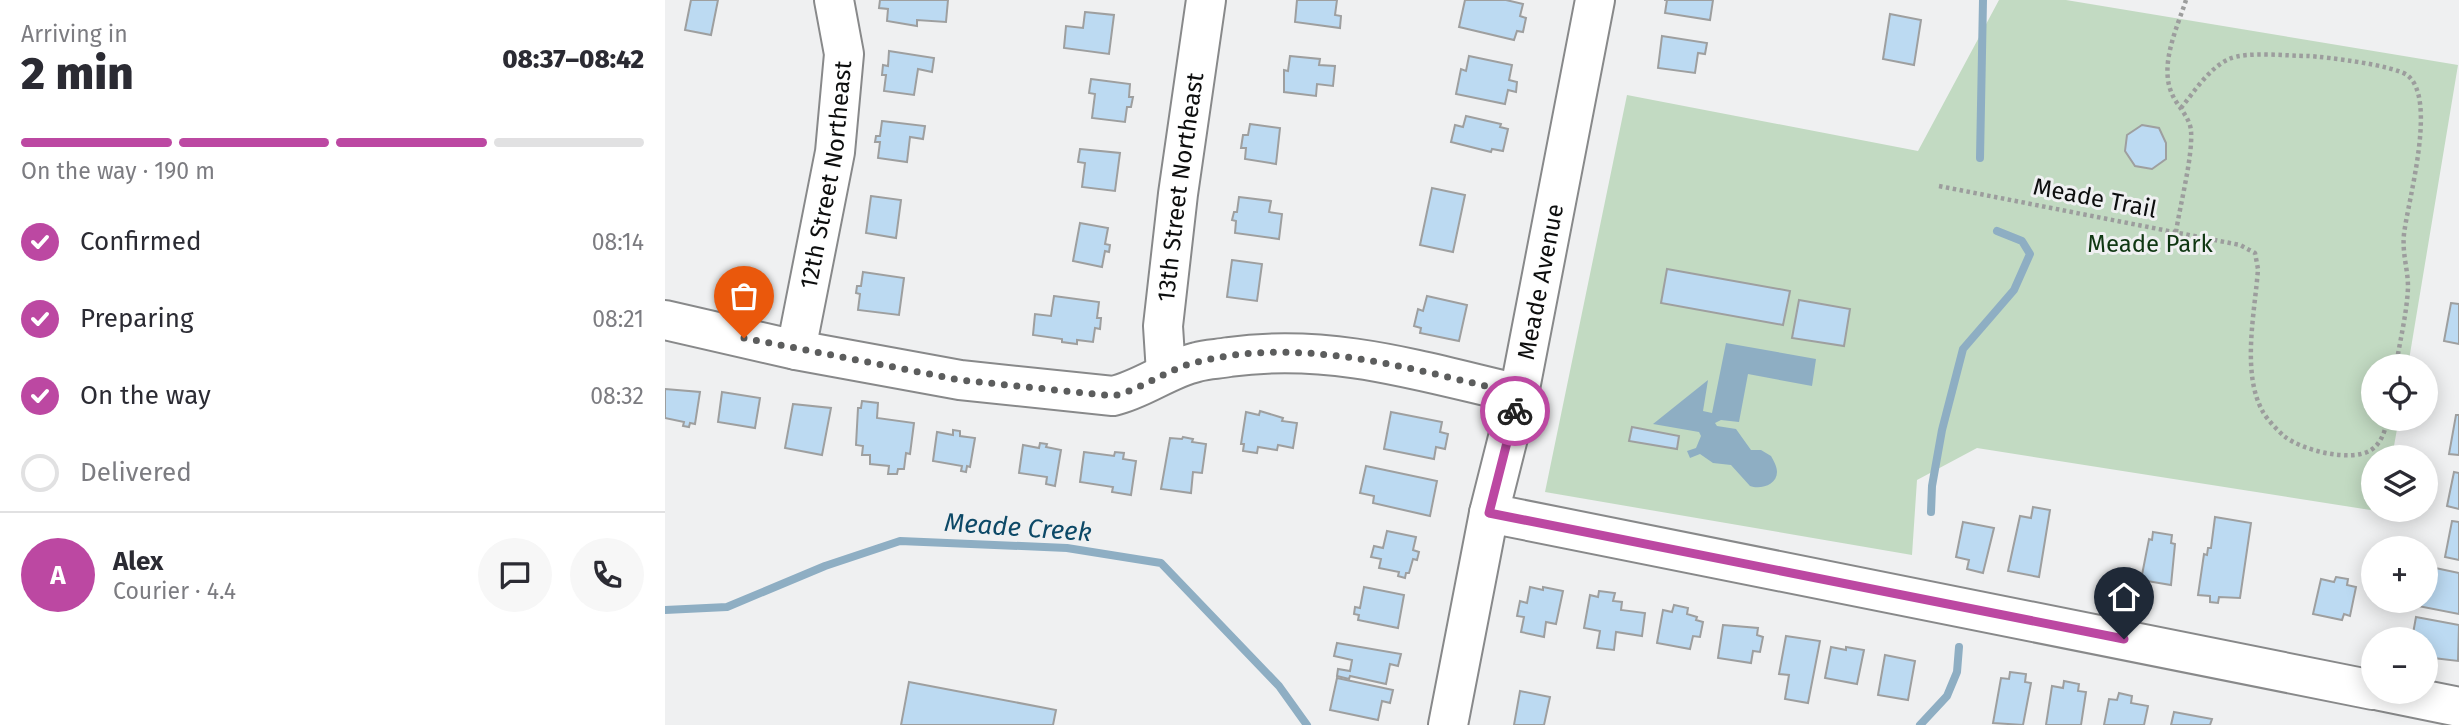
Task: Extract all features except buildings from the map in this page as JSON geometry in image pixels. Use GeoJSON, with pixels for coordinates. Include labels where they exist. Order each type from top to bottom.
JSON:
{"type":"FeatureCollection","features":[{"type":"Feature","properties":{"kind":"street","name":"12th Street Northeast"},"geometry":{"type":"LineString","coordinates":[[796,349],[835,152],[844,54],[834,0]]}},
{"type":"Feature","properties":{"kind":"street","name":"13th Street Northeast"},"geometry":{"type":"LineString","coordinates":[[1165,373],[1163,326],[1206,0]]}},
{"type":"Feature","properties":{"kind":"street","name":"Meade Avenue"},"geometry":{"type":"LineString","coordinates":[[1448,725],[1489,513],[1519,394],[1595,0]]}},
{"type":"Feature","properties":{"kind":"street"},"geometry":{"type":"LineString","coordinates":[[665,320],[796,349],[960,380],[1113,396],[1134,391],[1165,373],[1197,362],[1255,354],[1328,354],[1381,362],[1519,394]]}},
{"type":"Feature","properties":{"kind":"street"},"geometry":{"type":"LineString","coordinates":[[1489,513],[2361,688]]}},
{"type":"Feature","properties":{"kind":"street"},"geometry":{"type":"LineString","coordinates":[[2438,703],[2459,707]]}},
{"type":"Feature","properties":{"kind":"path"},"geometry":{"type":"LineString","coordinates":[[2176,232],[2191,145],[2191,129],[2171,93],[2167,73],[2171,49],[2186,0]]}},
{"type":"Feature","properties":{"kind":"path"},"geometry":{"type":"LineString","coordinates":[[2181,108],[2217,67],[2229,58],[2248,55],[2312,57],[2371,65],[2407,75],[2416,87],[2422,130],[2405,234],[2403,256],[2408,288],[2398,354]]}},
{"type":"Feature","properties":{"kind":"path","name":"Meade Trail"},"geometry":{"type":"LineString","coordinates":[[1939,186],[2240,245],[2255,253],[2258,270],[2250,374],[2263,412],[2284,436],[2307,448],[2332,454],[2355,455],[2371,450],[2383,437],[2385,431]]}},
{"type":"Feature","properties":{"kind":"green space","name":"Meade Park"},"geometry":{"type":"Polygon","coordinates":[[[1999,0],[2066,0],[2458,65],[2410,354],[2361,354],[2361,431],[2397,431],[2394,445],[2361,445],[2361,509],[1977,448],[1917,480],[1912,555],[1545,492],[1627,95],[1918,151],[1999,0]]]}},
{"type":"Feature","properties":{"kind":"water"},"geometry":{"type":"Polygon","coordinates":[[[1726,343],[1816,359],[1812,386],[1748,374],[1739,422],[1721,420],[1715,423],[1717,426],[1736,429],[1751,450],[1761,450],[1771,456],[1776,476],[1771,483],[1763,487],[1750,486],[1731,465],[1713,463],[1700,454],[1690,458],[1687,451],[1696,448],[1701,436],[1699,432],[1653,424],[1708,380],[1703,411],[1712,413],[1726,343]]]}},
{"type":"Feature","properties":{"kind":"waterway","name":"Meade Creek"},"geometry":{"type":"LineString","coordinates":[[1980,158],[1983,0]]}},
{"type":"Feature","properties":{"kind":"waterway","name":"Meade Creek"},"geometry":{"type":"LineString","coordinates":[[1931,512],[1932,486],[1942,430],[1963,349],[2014,290],[2030,254],[2022,241],[1997,231]]}},
{"type":"Feature","properties":{"kind":"waterway","name":"Meade Creek"},"geometry":{"type":"LineString","coordinates":[[665,610],[727,607],[825,566],[900,541],[1067,548],[1161,563],[1279,686],[1307,725]]}},
{"type":"Feature","properties":{"kind":"waterway","name":"Meade Creek"},"geometry":{"type":"LineString","coordinates":[[1920,725],[1947,696],[1957,672],[1959,647]]}},
{"type":"Feature","properties":{"kind":"way so far"},"geometry":{"type":"LineString","coordinates":[[744,338],[960,380],[1113,396],[1134,391],[1165,373],[1197,362],[1255,354],[1328,354],[1381,362],[1519,394],[1515,411]]}},
{"type":"Feature","properties":{"kind":"route"},"geometry":{"type":"LineString","coordinates":[[1515,411],[1489,513],[2124,639]]}}]}
